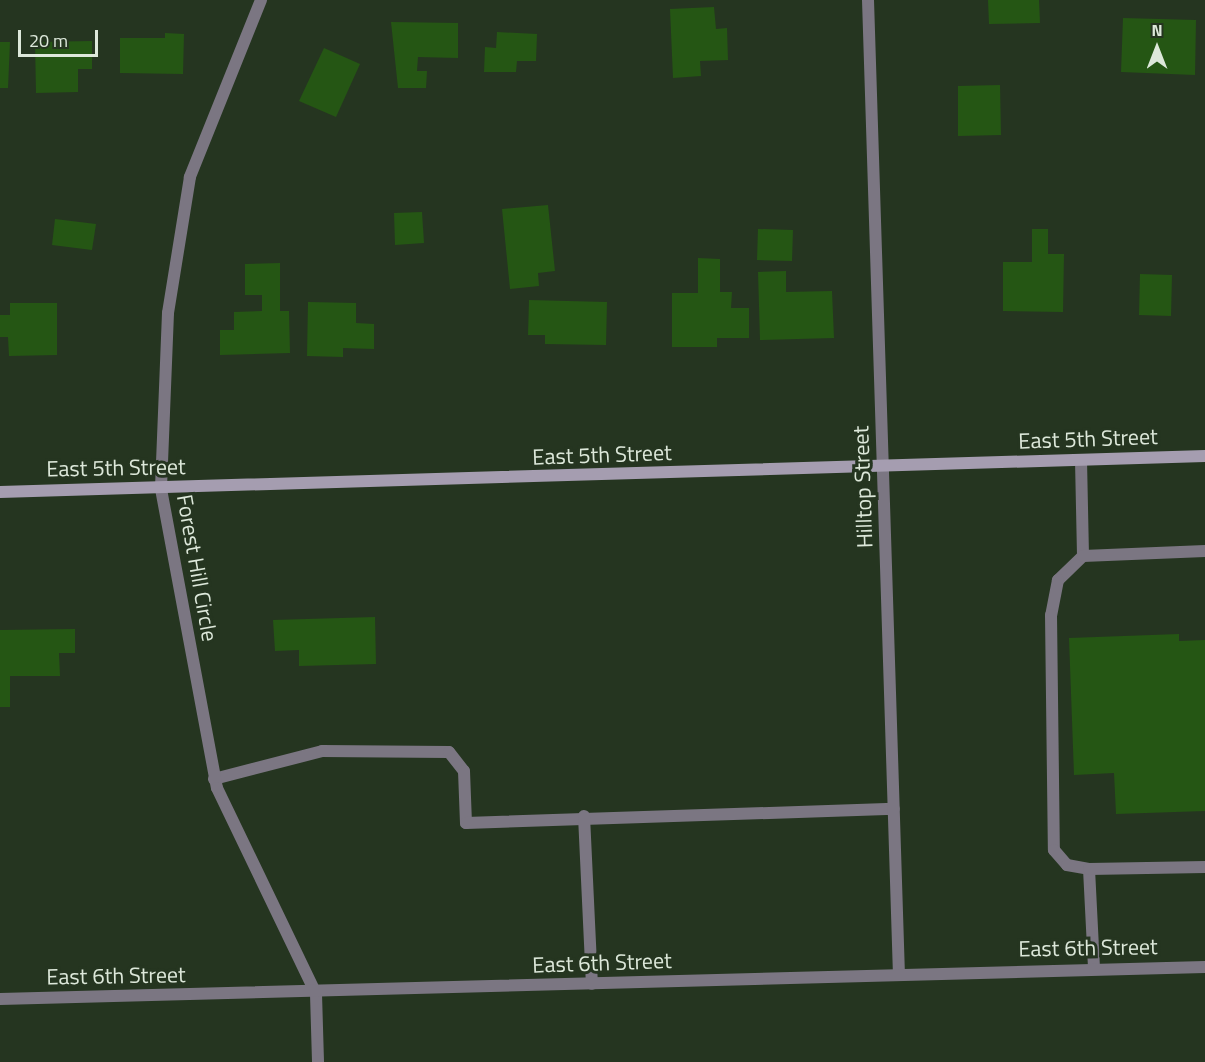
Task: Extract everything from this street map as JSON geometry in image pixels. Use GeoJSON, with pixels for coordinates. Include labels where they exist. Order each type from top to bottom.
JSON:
{"type":"FeatureCollection","features":[{"type":"Feature","properties":{"kind":"main road","name":"East 5th Street"},"geometry":{"type":"LineString","coordinates":[[0,492],[161,489],[1205,456]]}},
{"type":"Feature","properties":{"kind":"street","name":"Forest Hill Circle"},"geometry":{"type":"LineString","coordinates":[[261,0],[190,177],[168,313],[161,489],[214,779],[316,994],[318,1062]]}},
{"type":"Feature","properties":{"kind":"street","name":"Hilltop Street"},"geometry":{"type":"LineString","coordinates":[[868,0],[899,972]]}},
{"type":"Feature","properties":{"kind":"street"},"geometry":{"type":"LineString","coordinates":[[1080,460],[1083,556]]}},
{"type":"Feature","properties":{"kind":"street"},"geometry":{"type":"LineString","coordinates":[[1205,551],[1083,556],[1058,580],[1050,657],[1054,850],[1067,864],[1089,869],[1205,867]]}},
{"type":"Feature","properties":{"kind":"street"},"geometry":{"type":"LineString","coordinates":[[214,779],[322,751],[450,752],[464,771],[466,823],[584,816],[894,808]]}},
{"type":"Feature","properties":{"kind":"street"},"geometry":{"type":"LineString","coordinates":[[584,816],[592,984]]}},
{"type":"Feature","properties":{"kind":"street"},"geometry":{"type":"LineString","coordinates":[[1089,869],[1094,969]]}},
{"type":"Feature","properties":{"kind":"street","name":"East 6th Street"},"geometry":{"type":"LineString","coordinates":[[0,999],[316,994],[899,972],[1205,967]]}},
{"type":"Feature","properties":{"kind":"building"},"geometry":{"type":"Polygon","coordinates":[[[988,0],[1039,0],[1040,23],[989,24],[988,0]]]}},
{"type":"Feature","properties":{"kind":"building"},"geometry":{"type":"Polygon","coordinates":[[[714,7],[716,29],[727,28],[728,60],[700,61],[701,76],[673,78],[670,9],[714,7]]]}},
{"type":"Feature","properties":{"kind":"building"},"geometry":{"type":"Polygon","coordinates":[[[1123,18],[1196,20],[1195,75],[1121,72],[1123,18]]]}},
{"type":"Feature","properties":{"kind":"building"},"geometry":{"type":"Polygon","coordinates":[[[391,22],[458,23],[458,58],[418,57],[417,71],[427,71],[426,88],[398,88],[391,22]]]}},
{"type":"Feature","properties":{"kind":"building"},"geometry":{"type":"Polygon","coordinates":[[[497,32],[537,34],[536,61],[517,61],[516,72],[484,72],[485,47],[496,48],[497,32]]]}},
{"type":"Feature","properties":{"kind":"building"},"geometry":{"type":"Polygon","coordinates":[[[165,33],[184,34],[183,74],[120,73],[120,38],[165,38],[165,33]]]}},
{"type":"Feature","properties":{"kind":"building"},"geometry":{"type":"Polygon","coordinates":[[[92,41],[92,69],[78,69],[78,92],[36,93],[35,42],[92,41]]]}},
{"type":"Feature","properties":{"kind":"building"},"geometry":{"type":"Polygon","coordinates":[[[0,42],[10,42],[8,88],[0,88],[0,42]]]}},
{"type":"Feature","properties":{"kind":"building"},"geometry":{"type":"Polygon","coordinates":[[[324,48],[360,64],[336,117],[299,101],[324,48]]]}},
{"type":"Feature","properties":{"kind":"building"},"geometry":{"type":"Polygon","coordinates":[[[1000,85],[1001,135],[958,136],[958,86],[1000,85]]]}},
{"type":"Feature","properties":{"kind":"building"},"geometry":{"type":"Polygon","coordinates":[[[548,205],[555,271],[538,273],[539,286],[510,289],[502,209],[548,205]]]}},
{"type":"Feature","properties":{"kind":"building"},"geometry":{"type":"Polygon","coordinates":[[[422,212],[424,243],[395,245],[394,213],[422,212]]]}},
{"type":"Feature","properties":{"kind":"building"},"geometry":{"type":"Polygon","coordinates":[[[55,219],[96,224],[92,250],[52,245],[55,219]]]}},
{"type":"Feature","properties":{"kind":"building"},"geometry":{"type":"Polygon","coordinates":[[[758,229],[793,230],[792,261],[757,260],[758,229]]]}},
{"type":"Feature","properties":{"kind":"building"},"geometry":{"type":"Polygon","coordinates":[[[1032,229],[1048,229],[1048,254],[1064,254],[1063,312],[1003,311],[1003,262],[1032,262],[1032,229]]]}},
{"type":"Feature","properties":{"kind":"building"},"geometry":{"type":"Polygon","coordinates":[[[698,258],[720,259],[720,292],[732,292],[731,308],[749,308],[749,338],[717,338],[717,347],[672,347],[672,293],[698,293],[698,258]]]}},
{"type":"Feature","properties":{"kind":"building"},"geometry":{"type":"Polygon","coordinates":[[[280,263],[280,311],[289,311],[290,353],[220,355],[220,330],[234,330],[234,312],[262,311],[262,295],[245,295],[245,264],[280,263]]]}},
{"type":"Feature","properties":{"kind":"building"},"geometry":{"type":"Polygon","coordinates":[[[786,271],[786,292],[832,291],[834,338],[760,340],[758,272],[786,271]]]}},
{"type":"Feature","properties":{"kind":"building"},"geometry":{"type":"Polygon","coordinates":[[[1140,274],[1172,275],[1171,316],[1139,315],[1140,274]]]}},
{"type":"Feature","properties":{"kind":"building"},"geometry":{"type":"Polygon","coordinates":[[[529,300],[607,302],[606,345],[545,344],[545,335],[528,335],[529,300]]]}},
{"type":"Feature","properties":{"kind":"building"},"geometry":{"type":"Polygon","coordinates":[[[308,302],[356,303],[356,323],[374,324],[374,349],[343,348],[343,357],[307,356],[308,302]]]}},
{"type":"Feature","properties":{"kind":"building"},"geometry":{"type":"Polygon","coordinates":[[[10,303],[57,303],[57,355],[9,356],[8,337],[0,337],[0,315],[10,315],[10,303]]]}},
{"type":"Feature","properties":{"kind":"building"},"geometry":{"type":"Polygon","coordinates":[[[375,617],[376,664],[299,666],[299,650],[275,651],[273,620],[375,617]]]}},
{"type":"Feature","properties":{"kind":"building"},"geometry":{"type":"Polygon","coordinates":[[[75,629],[75,653],[59,653],[60,676],[10,676],[10,707],[0,707],[0,630],[75,629]]]}},
{"type":"Feature","properties":{"kind":"building"},"geometry":{"type":"Polygon","coordinates":[[[1179,634],[1179,641],[1205,640],[1205,811],[1116,814],[1114,773],[1074,775],[1069,638],[1179,634]]]}}]}
